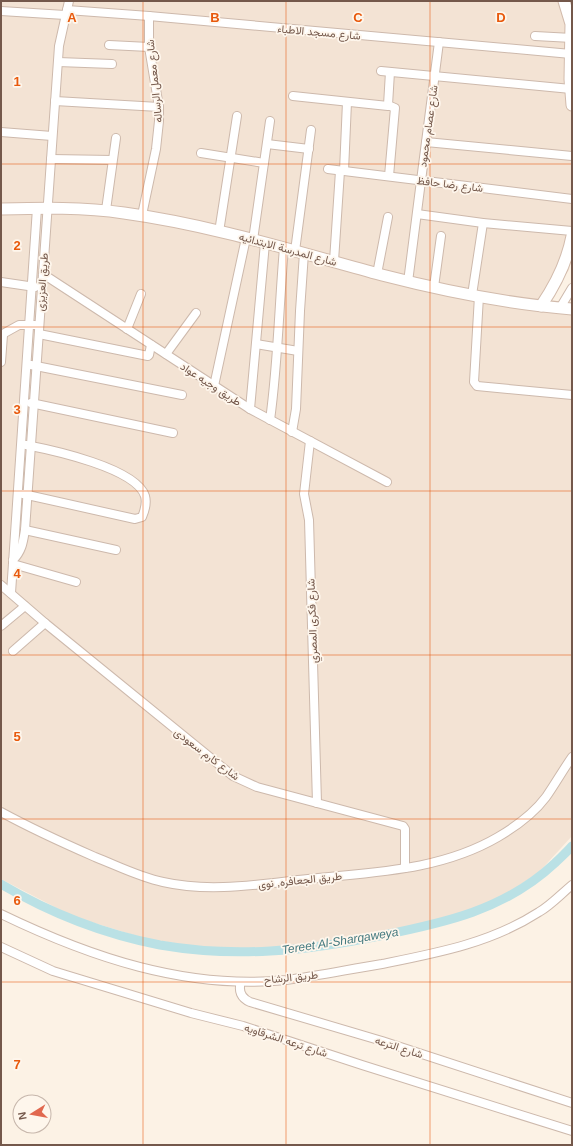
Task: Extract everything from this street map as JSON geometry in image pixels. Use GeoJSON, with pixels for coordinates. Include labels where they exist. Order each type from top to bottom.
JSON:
{"type":"FeatureCollection","features":[{"type":"Feature","properties":{"kind":"street","name":"طريق العزيزى"},"geometry":{"type":"LineString","coordinates":[[11,593],[32,286],[42,208],[52,159],[52,136],[60,42],[70,1]]}},
{"type":"Feature","properties":{"kind":"street"},"geometry":{"type":"LineString","coordinates":[[564,1],[570,16],[572,33],[572,105]]}},
{"type":"Feature","properties":{"kind":"street","name":"شارع مسجد الاطباء"},"geometry":{"type":"LineString","coordinates":[[1,11],[149,16],[571,54]]}},
{"type":"Feature","properties":{"kind":"street","name":"شارع معمل الرساله"},"geometry":{"type":"LineString","coordinates":[[142,215],[158,135],[159,107],[149,47],[149,16]]}},
{"type":"Feature","properties":{"kind":"street"},"geometry":{"type":"LineString","coordinates":[[534,36],[572,38]]}},
{"type":"Feature","properties":{"kind":"street","name":"شارع عصام محمود"},"geometry":{"type":"LineString","coordinates":[[408,282],[439,42]]}},
{"type":"Feature","properties":{"kind":"street"},"geometry":{"type":"LineString","coordinates":[[109,45],[149,47]]}},
{"type":"Feature","properties":{"kind":"street"},"geometry":{"type":"LineString","coordinates":[[58,62],[112,64]]}},
{"type":"Feature","properties":{"kind":"street"},"geometry":{"type":"LineString","coordinates":[[381,71],[571,89]]}},
{"type":"Feature","properties":{"kind":"street"},"geometry":{"type":"LineString","coordinates":[[388,106],[390,72]]}},
{"type":"Feature","properties":{"kind":"street"},"geometry":{"type":"LineString","coordinates":[[293,96],[395,108],[389,176]]}},
{"type":"Feature","properties":{"kind":"street"},"geometry":{"type":"LineString","coordinates":[[55,101],[159,107]]}},
{"type":"Feature","properties":{"kind":"street"},"geometry":{"type":"LineString","coordinates":[[334,261],[348,102]]}},
{"type":"Feature","properties":{"kind":"street"},"geometry":{"type":"LineString","coordinates":[[219,232],[237,116]]}},
{"type":"Feature","properties":{"kind":"street"},"geometry":{"type":"LineString","coordinates":[[214,386],[249,239],[264,163],[270,121]]}},
{"type":"Feature","properties":{"kind":"street"},"geometry":{"type":"LineString","coordinates":[[292,432],[296,409],[300,252],[311,130]]}},
{"type":"Feature","properties":{"kind":"street"},"geometry":{"type":"LineString","coordinates":[[1,132],[52,136]]}},
{"type":"Feature","properties":{"kind":"street"},"geometry":{"type":"LineString","coordinates":[[106,210],[116,138]]}},
{"type":"Feature","properties":{"kind":"street"},"geometry":{"type":"LineString","coordinates":[[426,142],[572,156]]}},
{"type":"Feature","properties":{"kind":"street"},"geometry":{"type":"LineString","coordinates":[[267,144],[309,149]]}},
{"type":"Feature","properties":{"kind":"street"},"geometry":{"type":"LineString","coordinates":[[201,153],[264,163]]}},
{"type":"Feature","properties":{"kind":"street"},"geometry":{"type":"LineString","coordinates":[[52,159],[112,160]]}},
{"type":"Feature","properties":{"kind":"street","name":"شارع رضا حافظ"},"geometry":{"type":"LineString","coordinates":[[328,169],[572,199]]}},
{"type":"Feature","properties":{"kind":"street","name":"طريق العزيزى"},"geometry":{"type":"LineString","coordinates":[[13,562],[21,549],[25,530],[28,495],[43,274],[42,208]]}},
{"type":"Feature","properties":{"kind":"street","name":"شارع المدرسة الابتدائيه"},"geometry":{"type":"LineString","coordinates":[[1,209],[42,208],[106,210],[142,215],[192,225],[265,243],[408,282],[541,306],[572,309]]}},
{"type":"Feature","properties":{"kind":"street"},"geometry":{"type":"LineString","coordinates":[[417,214],[483,223],[572,231]]}},
{"type":"Feature","properties":{"kind":"street"},"geometry":{"type":"LineString","coordinates":[[377,274],[388,216]]}},
{"type":"Feature","properties":{"kind":"street"},"geometry":{"type":"LineString","coordinates":[[483,223],[475,295],[475,385],[572,395]]}},
{"type":"Feature","properties":{"kind":"street"},"geometry":{"type":"LineString","coordinates":[[434,287],[440,236]]}},
{"type":"Feature","properties":{"kind":"street"},"geometry":{"type":"LineString","coordinates":[[541,306],[562,270],[567,258],[572,236]]}},
{"type":"Feature","properties":{"kind":"street"},"geometry":{"type":"LineString","coordinates":[[250,409],[265,243]]}},
{"type":"Feature","properties":{"kind":"street"},"geometry":{"type":"LineString","coordinates":[[270,420],[274,397],[276,347],[284,248]]}},
{"type":"Feature","properties":{"kind":"street","name":"طريق وجيه عواد"},"geometry":{"type":"LineString","coordinates":[[43,274],[250,409],[387,482]]}},
{"type":"Feature","properties":{"kind":"street"},"geometry":{"type":"LineString","coordinates":[[1,282],[42,288]]}},
{"type":"Feature","properties":{"kind":"street"},"geometry":{"type":"LineString","coordinates":[[560,308],[572,288]]}},
{"type":"Feature","properties":{"kind":"street"},"geometry":{"type":"LineString","coordinates":[[127,329],[141,294]]}},
{"type":"Feature","properties":{"kind":"street"},"geometry":{"type":"LineString","coordinates":[[166,354],[196,313]]}},
{"type":"Feature","properties":{"kind":"street"},"geometry":{"type":"LineString","coordinates":[[1,362],[2,335],[19,325],[39,325]]}},
{"type":"Feature","properties":{"kind":"street"},"geometry":{"type":"LineString","coordinates":[[39,334],[148,356],[151,345]]}},
{"type":"Feature","properties":{"kind":"street"},"geometry":{"type":"LineString","coordinates":[[256,344],[298,350]]}},
{"type":"Feature","properties":{"kind":"street"},"geometry":{"type":"LineString","coordinates":[[27,364],[182,395]]}},
{"type":"Feature","properties":{"kind":"street"},"geometry":{"type":"LineString","coordinates":[[24,402],[173,433]]}},
{"type":"Feature","properties":{"kind":"street","name":"شارع فكرى المصري"},"geometry":{"type":"LineString","coordinates":[[310,441],[304,494],[309,520],[317,803]]}},
{"type":"Feature","properties":{"kind":"street"},"geometry":{"type":"LineString","coordinates":[[18,494],[135,519],[142,516],[146,506],[143,491],[127,478],[104,466],[77,457],[21,444]]}},
{"type":"Feature","properties":{"kind":"street"},"geometry":{"type":"LineString","coordinates":[[25,530],[116,550]]}},
{"type":"Feature","properties":{"kind":"street"},"geometry":{"type":"LineString","coordinates":[[13,562],[76,582]]}},
{"type":"Feature","properties":{"kind":"street","name":"شارع كارم سعودى"},"geometry":{"type":"LineString","coordinates":[[2,586],[45,623],[233,776],[257,787],[403,826],[405,829],[405,868]]}},
{"type":"Feature","properties":{"kind":"street"},"geometry":{"type":"LineString","coordinates":[[1,626],[25,606]]}},
{"type":"Feature","properties":{"kind":"street"},"geometry":{"type":"LineString","coordinates":[[13,651],[45,623]]}},
{"type":"Feature","properties":{"kind":"street","name":"طريق الجعافره, نوى"},"geometry":{"type":"LineString","coordinates":[[1,812],[57,840],[136,874],[178,885],[205,888],[230,887],[405,868],[444,861],[463,854],[499,836],[531,812],[545,798],[572,757]]}},
{"type":"Feature","properties":{"kind":"street","name":"طريق الرشاح"},"geometry":{"type":"LineString","coordinates":[[1,914],[63,941],[147,970],[193,978],[241,982],[286,980],[455,949],[498,934],[533,916],[540,912],[572,885]]}},
{"type":"Feature","properties":{"kind":"street","name":"شارع ترعه الشرقاويه"},"geometry":{"type":"LineString","coordinates":[[1,947],[53,971],[192,1013],[243,1026],[572,1131]]}},
{"type":"Feature","properties":{"kind":"street","name":"شارع الترعه"},"geometry":{"type":"LineString","coordinates":[[241,982],[240,992],[246,1000],[250,1002],[382,1041],[572,1103]]}},
{"type":"Feature","properties":{"kind":"shaded area"},"geometry":{"type":"Polygon","coordinates":[[[1,1],[572,1],[572,257],[569,270],[541,310],[572,314],[572,836],[539,872],[508,893],[463,913],[391,936],[317,949],[243,954],[143,938],[72,916],[1,879],[1,1]]]}},
{"type":"Feature","properties":{"kind":"waterway","name":"Tereet Al-Sharqaweya"},"geometry":{"type":"LineString","coordinates":[[1,884],[58,913],[98,929],[118,935],[160,945],[188,949],[243,952],[270,951],[325,946],[450,920],[473,912],[516,892],[536,879],[572,846]]}}]}
